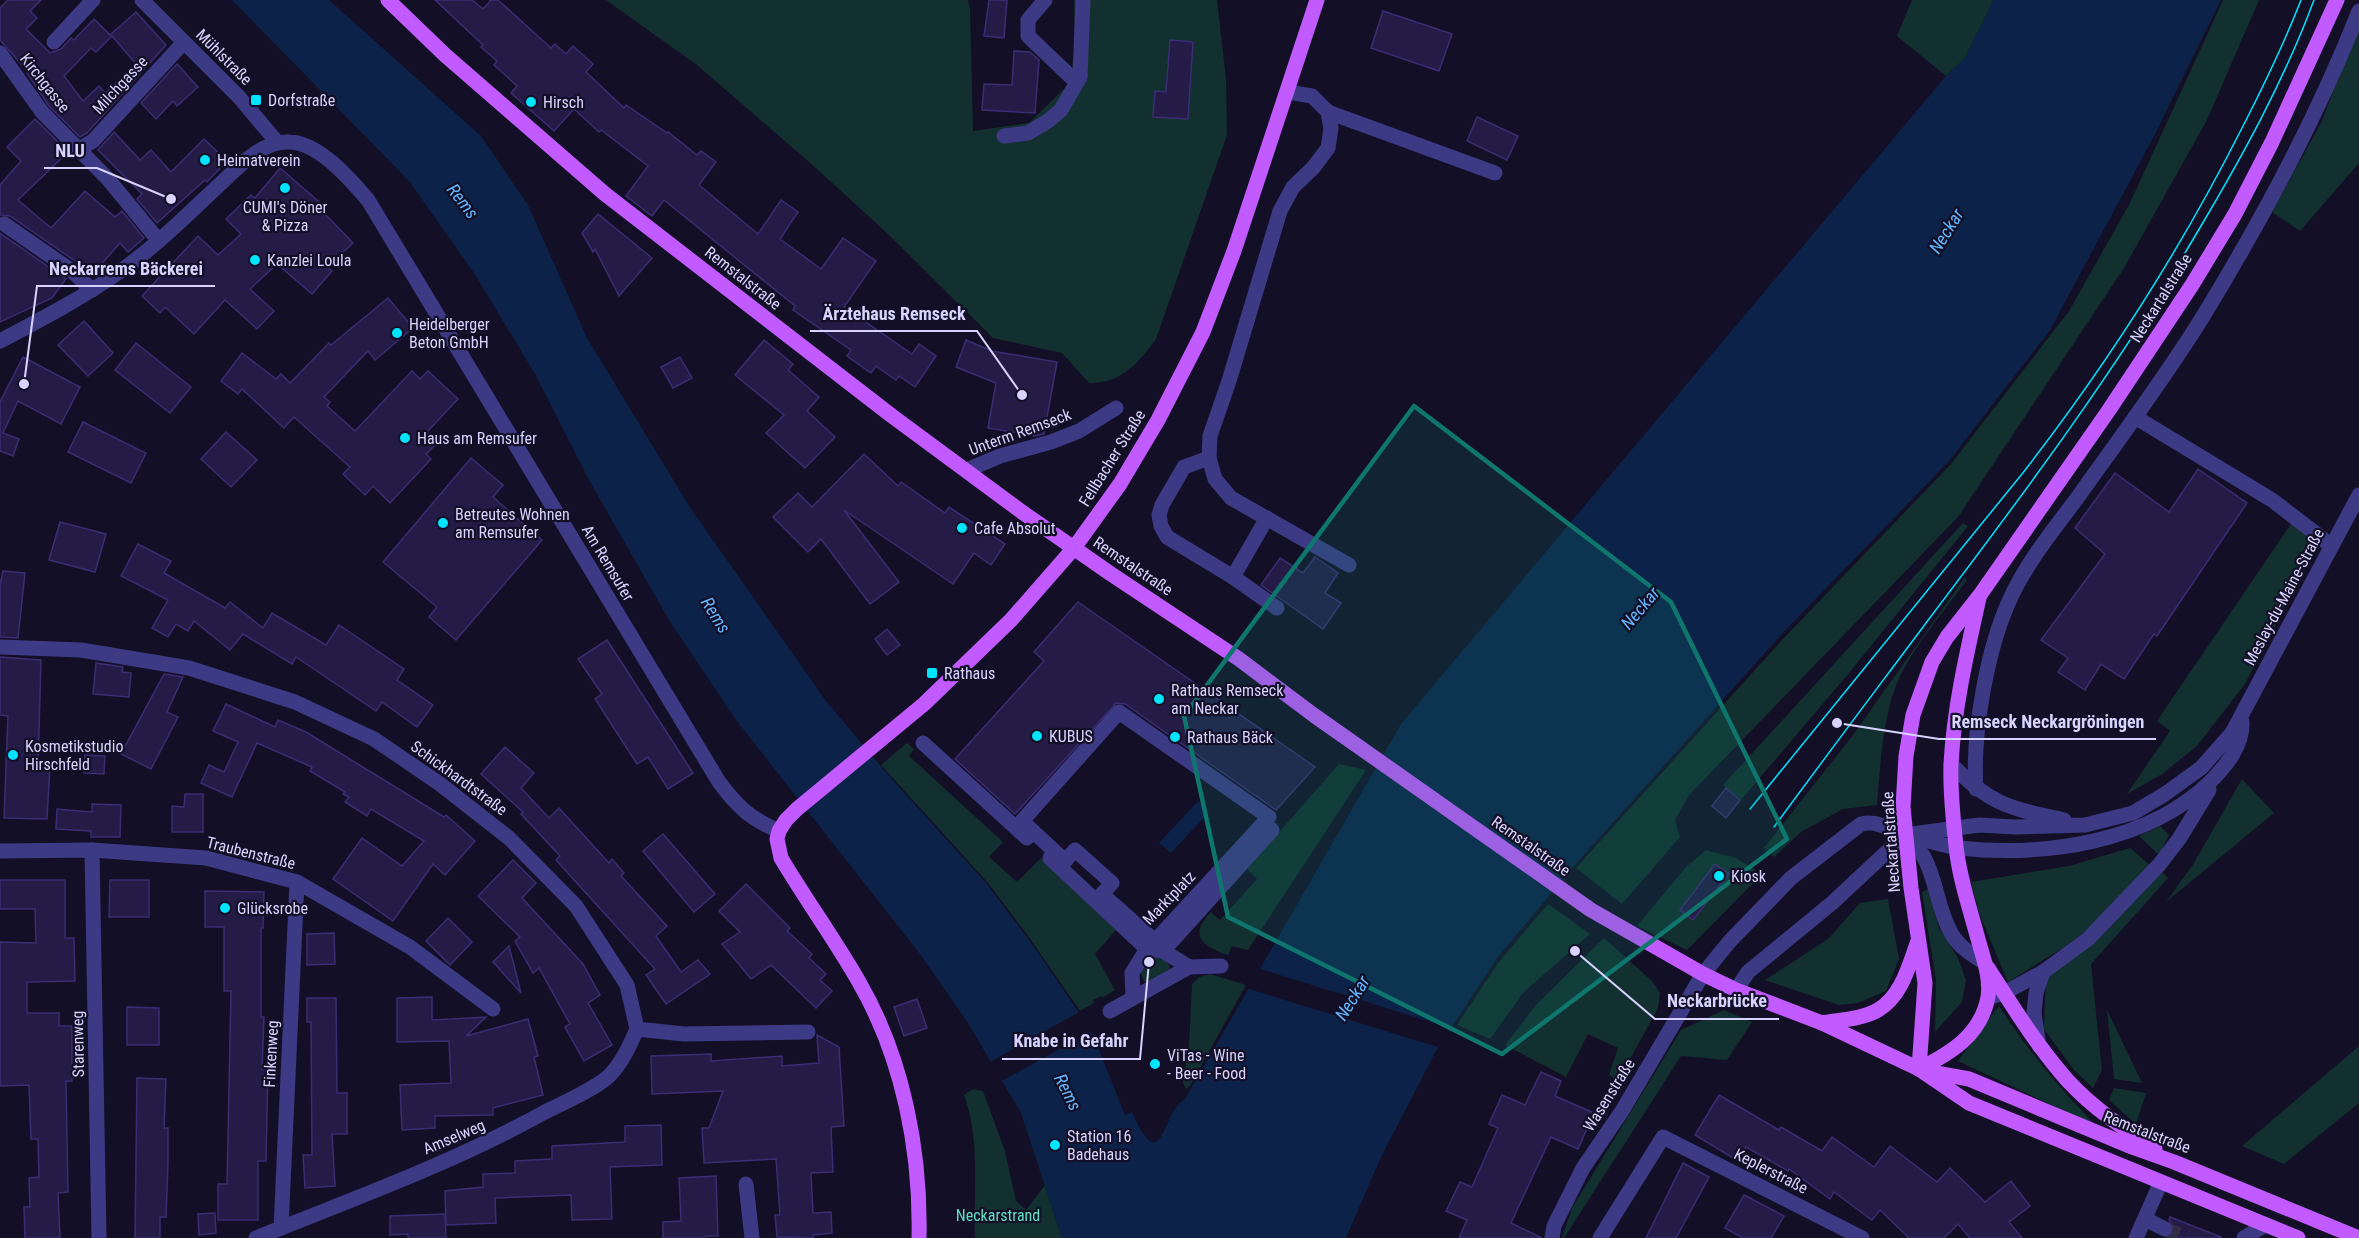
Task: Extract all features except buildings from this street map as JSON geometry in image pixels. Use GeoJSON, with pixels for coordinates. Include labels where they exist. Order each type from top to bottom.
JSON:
{"type":"FeatureCollection","features":[{"type":"Feature","properties":{"kind":"main road","name":"Remstalstraße"},"geometry":{"type":"LineString","coordinates":[[388,0],[445,55],[605,194],[892,416],[1074,548],[1239,659],[1351,742],[1591,910],[1702,974],[1736,990],[1822,1023],[1919,1070],[1969,1103],[2298,1238]]}},
{"type":"Feature","properties":{"kind":"main road","name":"Fellbacher Straße"},"geometry":{"type":"LineString","coordinates":[[783,825],[939,690],[1011,620],[1074,548],[1120,484],[1158,420],[1203,332],[1234,252],[1317,0]]}},
{"type":"Feature","properties":{"kind":"main road","name":"Neckartalstraße"},"geometry":{"type":"LineString","coordinates":[[1919,1070],[1925,983],[1905,835],[1904,792],[1906,756],[1913,715],[1932,662],[1947,636],[1980,595],[2151,349],[2223,234],[2272,142],[2337,0]]}},
{"type":"Feature","properties":{"kind":"main road","name":"Neckartalstraße"},"geometry":{"type":"LineString","coordinates":[[1980,595],[1959,698],[1951,764],[1956,848],[1985,963]]}},
{"type":"Feature","properties":{"kind":"main road"},"geometry":{"type":"LineString","coordinates":[[783,825],[777,839],[781,858],[860,983],[876,1015],[895,1067],[907,1109],[915,1161],[919,1238]]}},
{"type":"Feature","properties":{"kind":"main road"},"geometry":{"type":"LineString","coordinates":[[1822,1023],[1878,1010],[1895,995],[1904,979],[1920,938]]}},
{"type":"Feature","properties":{"kind":"main road"},"geometry":{"type":"LineString","coordinates":[[1985,963],[2039,1046],[2069,1082],[2121,1127],[2174,1162]]}},
{"type":"Feature","properties":{"kind":"main road"},"geometry":{"type":"LineString","coordinates":[[1919,1070],[1962,1044],[1972,1033],[1988,997],[1989,982],[1985,963]]}},
{"type":"Feature","properties":{"kind":"main road","name":"Remstalstraße"},"geometry":{"type":"LineString","coordinates":[[1919,1070],[1969,1078],[2132,1147],[2359,1238]]}},
{"type":"Feature","properties":{"kind":"street"},"geometry":{"type":"LineString","coordinates":[[54,42],[93,0]]}},
{"type":"Feature","properties":{"kind":"street","name":"Mühlstraße"},"geometry":{"type":"LineString","coordinates":[[142,0],[239,97],[277,142]]}},
{"type":"Feature","properties":{"kind":"street"},"geometry":{"type":"LineString","coordinates":[[1045,0],[1028,20],[1028,36],[1071,77],[1080,77]]}},
{"type":"Feature","properties":{"kind":"street"},"geometry":{"type":"LineString","coordinates":[[1004,135],[1028,133],[1061,110],[1080,77],[1083,0]]}},
{"type":"Feature","properties":{"kind":"street"},"geometry":{"type":"LineString","coordinates":[[1976,789],[1975,749],[1981,705],[1996,638],[2010,599],[2031,561],[2135,417],[2201,319],[2252,233],[2316,111],[2359,11]]}},
{"type":"Feature","properties":{"kind":"street","name":"Milchgasse"},"geometry":{"type":"LineString","coordinates":[[79,149],[93,141],[184,42]]}},
{"type":"Feature","properties":{"kind":"street","name":"Kirchgasse"},"geometry":{"type":"LineString","coordinates":[[0,53],[42,112],[108,179],[159,241]]}},
{"type":"Feature","properties":{"kind":"street"},"geometry":{"type":"LineString","coordinates":[[1288,92],[1312,96],[1328,112],[1495,173]]}},
{"type":"Feature","properties":{"kind":"street"},"geometry":{"type":"LineString","coordinates":[[1328,112],[1331,128],[1328,148],[1313,168],[1293,187],[1280,212],[1210,436],[1209,458],[1215,479],[1231,498],[1349,565]]}},
{"type":"Feature","properties":{"kind":"street","name":"Am Remsufer"},"geometry":{"type":"LineString","coordinates":[[277,142],[292,141],[319,153],[344,172],[368,200],[719,782],[737,805],[752,818],[783,825]]}},
{"type":"Feature","properties":{"kind":"street"},"geometry":{"type":"LineString","coordinates":[[0,341],[92,290],[159,241],[250,157],[277,142]]}},
{"type":"Feature","properties":{"kind":"street"},"geometry":{"type":"LineString","coordinates":[[4,224],[72,271],[92,290]]}},
{"type":"Feature","properties":{"kind":"street","name":"Unterm Remseck"},"geometry":{"type":"LineString","coordinates":[[968,470],[1000,456],[1051,442],[1079,430],[1116,408]]}},
{"type":"Feature","properties":{"kind":"street"},"geometry":{"type":"LineString","coordinates":[[2135,417],[2272,500],[2331,547]]}},
{"type":"Feature","properties":{"kind":"street"},"geometry":{"type":"LineString","coordinates":[[1209,458],[1184,467],[1161,505],[1159,515],[1161,526],[1167,537],[1233,577],[1277,608]]}},
{"type":"Feature","properties":{"kind":"street","name":"Meslay-du-Maine-Straße"},"geometry":{"type":"LineString","coordinates":[[1905,835],[1979,825],[2085,825],[2133,813],[2165,794],[2201,768],[2232,733],[2242,716],[2359,495]]}},
{"type":"Feature","properties":{"kind":"street"},"geometry":{"type":"LineString","coordinates":[[1233,577],[1267,519]]}},
{"type":"Feature","properties":{"kind":"street","name":"Schickhardtstraße"},"geometry":{"type":"LineString","coordinates":[[0,647],[81,650],[189,668],[295,702],[374,739],[440,784],[509,838],[576,906],[627,985],[637,1029]]}},
{"type":"Feature","properties":{"kind":"street","name":"Marktplatz"},"geometry":{"type":"LineString","coordinates":[[1119,712],[1269,817],[1155,941],[1102,894],[1112,883],[1075,850],[1065,861],[1034,838],[1022,821],[1119,712]]}},
{"type":"Feature","properties":{"kind":"street","name":"Meslay-du-Maine-Straße"},"geometry":{"type":"LineString","coordinates":[[1988,997],[2004,993],[2043,972],[2088,939],[2159,865],[2178,840],[2237,746],[2242,731],[2242,716]]}},
{"type":"Feature","properties":{"kind":"street","name":"Marktplatz"},"geometry":{"type":"LineString","coordinates":[[923,743],[1034,838],[1155,950],[1189,967]]}},
{"type":"Feature","properties":{"kind":"street","name":"Meslay-du-Maine-Straße"},"geometry":{"type":"LineString","coordinates":[[1951,764],[1976,789],[1994,801],[2011,808],[2085,825]]}},
{"type":"Feature","properties":{"kind":"street","name":"Meslay-du-Maine-Straße"},"geometry":{"type":"LineString","coordinates":[[1905,835],[1956,848],[2052,849],[2120,833],[2176,810],[2196,795],[2220,771]]}},
{"type":"Feature","properties":{"kind":"street","name":"Wasenstraße"},"geometry":{"type":"LineString","coordinates":[[1552,1238],[1554,1226],[1583,1168],[1622,1111],[1702,974],[1730,941],[1791,878],[1861,824],[1872,822],[1905,835]]}},
{"type":"Feature","properties":{"kind":"street","name":"Marktplatz"},"geometry":{"type":"LineString","coordinates":[[1133,997],[1132,974],[1272,830],[1263,824]]}},
{"type":"Feature","properties":{"kind":"street"},"geometry":{"type":"LineString","coordinates":[[1736,990],[1748,972],[1832,903],[1905,835],[1925,856],[1950,933],[1963,949],[1985,963]]}},
{"type":"Feature","properties":{"kind":"street","name":"Traubenstraße"},"geometry":{"type":"LineString","coordinates":[[0,851],[92,850],[206,858],[297,882],[410,947],[493,1009]]}},
{"type":"Feature","properties":{"kind":"street","name":"Starenweg"},"geometry":{"type":"LineString","coordinates":[[92,850],[99,1238]]}},
{"type":"Feature","properties":{"kind":"street","name":"Finkenweg"},"geometry":{"type":"LineString","coordinates":[[281,1228],[297,882]]}},
{"type":"Feature","properties":{"kind":"street"},"geometry":{"type":"LineString","coordinates":[[1110,1011],[1189,967],[1221,966]]}},
{"type":"Feature","properties":{"kind":"street"},"geometry":{"type":"LineString","coordinates":[[2039,1046],[2034,1013],[2036,993],[2043,972]]}},
{"type":"Feature","properties":{"kind":"street"},"geometry":{"type":"LineString","coordinates":[[637,1029],[684,1034],[808,1032]]}},
{"type":"Feature","properties":{"kind":"street","name":"Amselweg"},"geometry":{"type":"LineString","coordinates":[[256,1238],[502,1136],[572,1098],[608,1076],[627,1052],[637,1029]]}},
{"type":"Feature","properties":{"kind":"street","name":"Keplerstraße"},"geometry":{"type":"LineString","coordinates":[[1600,1238],[1663,1137],[1862,1238]]}},
{"type":"Feature","properties":{"kind":"street"},"geometry":{"type":"LineString","coordinates":[[2136,1238],[2162,1182]]}},
{"type":"Feature","properties":{"kind":"street"},"geometry":{"type":"LineString","coordinates":[[746,1184],[752,1238]]}},
{"type":"Feature","properties":{"kind":"street"},"geometry":{"type":"LineString","coordinates":[[2145,1219],[2165,1230]]}},
{"type":"Feature","properties":{"kind":"street"},"geometry":{"type":"LineString","coordinates":[[2244,1238],[2265,1225]]}},
{"type":"Feature","properties":{"kind":"highlighted area"},"geometry":{"type":"Polygon","coordinates":[[[1414,406],[1671,602],[1787,839],[1502,1054],[1228,917],[1184,716],[1414,406]]]}},
{"type":"Feature","properties":{"kind":"green space"},"geometry":{"type":"Polygon","coordinates":[[[606,0],[968,0],[973,131],[1029,123],[1070,83],[1075,45],[1074,0],[1217,0],[1226,78],[1227,135],[1156,339],[1136,364],[1119,376],[1110,380],[1089,383],[1062,353],[993,338],[889,235],[817,169],[697,65],[606,0]]]}},
{"type":"Feature","properties":{"kind":"green space"},"geometry":{"type":"Polygon","coordinates":[[[1912,0],[1994,0],[1965,58],[1946,76],[1897,36],[1912,0]]]}},
{"type":"Feature","properties":{"kind":"green space"},"geometry":{"type":"Polygon","coordinates":[[[2223,0],[2259,0],[2207,120],[2124,268],[1958,517],[1689,795],[1675,820],[1680,837],[1622,904],[1576,868],[1783,639],[1951,464],[2069,311],[2130,203],[2223,0]]]}},
{"type":"Feature","properties":{"kind":"green space"},"geometry":{"type":"Polygon","coordinates":[[[2359,22],[2359,163],[2300,231],[2272,212],[2322,121],[2359,22]]]}},
{"type":"Feature","properties":{"kind":"green space"},"geometry":{"type":"Polygon","coordinates":[[[2293,521],[2319,542],[2245,684],[2197,746],[2162,774],[2127,794],[2170,731],[2157,721],[2293,521]]]}},
{"type":"Feature","properties":{"kind":"green space"},"geometry":{"type":"Polygon","coordinates":[[[1963,523],[1968,526],[1849,673],[1741,800],[1723,785],[1963,523]]]}},
{"type":"Feature","properties":{"kind":"green space"},"geometry":{"type":"Polygon","coordinates":[[[1965,577],[1967,580],[1908,662],[1894,691],[1884,733],[1877,805],[1843,809],[1801,832],[1774,857],[1764,848],[1853,735],[1965,577]]]}},
{"type":"Feature","properties":{"kind":"green space"},"geometry":{"type":"Polygon","coordinates":[[[907,743],[914,749],[909,756],[1003,842],[989,857],[1017,882],[1041,858],[1116,930],[1095,954],[1115,990],[1102,998],[1101,996],[1093,1000],[1094,1003],[1080,1011],[988,883],[881,765],[907,743]]]}},
{"type":"Feature","properties":{"kind":"green space"},"geometry":{"type":"Polygon","coordinates":[[[1339,764],[1366,770],[1248,950],[1232,946],[1228,955],[1205,944],[1199,934],[1204,920],[1211,912],[1220,920],[1257,879],[1247,869],[1339,764]]]}},
{"type":"Feature","properties":{"kind":"green space"},"geometry":{"type":"Polygon","coordinates":[[[2242,779],[2274,813],[2166,902],[2194,863],[2242,779]]]}},
{"type":"Feature","properties":{"kind":"green space"},"geometry":{"type":"Polygon","coordinates":[[[2160,826],[2169,835],[2159,855],[2139,836],[2160,826]]]}},
{"type":"Feature","properties":{"kind":"green space"},"geometry":{"type":"Polygon","coordinates":[[[2130,848],[2151,866],[2092,926],[2066,946],[2008,982],[1979,913],[1971,882],[2069,866],[2130,848]]]}},
{"type":"Feature","properties":{"kind":"green space"},"geometry":{"type":"Polygon","coordinates":[[[1706,850],[1736,858],[1762,874],[1687,950],[1637,926],[1686,867],[1706,850]]]}},
{"type":"Feature","properties":{"kind":"green space"},"geometry":{"type":"Polygon","coordinates":[[[2161,871],[2168,878],[2091,964],[2102,1070],[2093,1088],[2074,1070],[2044,1029],[2046,975],[2161,871]]]}},
{"type":"Feature","properties":{"kind":"green space"},"geometry":{"type":"Polygon","coordinates":[[[1928,889],[1939,928],[1958,958],[1966,980],[1962,1002],[1935,1032],[1936,980],[1922,892],[1928,889]]]}},
{"type":"Feature","properties":{"kind":"green space"},"geometry":{"type":"Polygon","coordinates":[[[1888,899],[1899,959],[1886,991],[1858,1003],[1839,1005],[1765,980],[1828,939],[1860,903],[1888,899]]]}},
{"type":"Feature","properties":{"kind":"green space"},"geometry":{"type":"Polygon","coordinates":[[[1548,904],[1590,934],[1523,993],[1490,1039],[1457,1025],[1498,963],[1548,904]]]}},
{"type":"Feature","properties":{"kind":"green space"},"geometry":{"type":"Polygon","coordinates":[[[1604,938],[1652,981],[1660,993],[1658,1008],[1618,1081],[1609,1075],[1618,1048],[1588,1034],[1566,1077],[1505,1045],[1536,1005],[1604,938]]]}},
{"type":"Feature","properties":{"kind":"green space"},"geometry":{"type":"Polygon","coordinates":[[[1149,956],[1165,961],[1170,969],[1149,982],[1144,982],[1140,971],[1149,956]]]}},
{"type":"Feature","properties":{"kind":"green space"},"geometry":{"type":"Polygon","coordinates":[[[1210,974],[1246,985],[1190,1086],[1186,1089],[1183,1083],[1189,1045],[1192,984],[1199,977],[1210,974]]]}},
{"type":"Feature","properties":{"kind":"green space"},"geometry":{"type":"Polygon","coordinates":[[[1999,1006],[2021,1039],[2096,1126],[1958,1061],[1999,1006]]]}},
{"type":"Feature","properties":{"kind":"green space"},"geometry":{"type":"Polygon","coordinates":[[[1724,1010],[1752,1022],[1727,1060],[1681,1056],[1562,1238],[1572,1208],[1681,1030],[1724,1010]]]}},
{"type":"Feature","properties":{"kind":"green space"},"geometry":{"type":"Polygon","coordinates":[[[2107,1010],[2142,1083],[2114,1079],[2107,1010]]]}},
{"type":"Feature","properties":{"kind":"green space"},"geometry":{"type":"Polygon","coordinates":[[[2359,1046],[2359,1103],[2284,1164],[2242,1146],[2359,1046]]]}},
{"type":"Feature","properties":{"kind":"green space"},"geometry":{"type":"Polygon","coordinates":[[[2114,1088],[2146,1093],[2136,1124],[2109,1100],[2114,1088]]]}},
{"type":"Feature","properties":{"kind":"green space","name":"Neckarstrand"},"geometry":{"type":"Polygon","coordinates":[[[973,1089],[983,1091],[1005,1151],[1016,1201],[1026,1210],[1045,1185],[1062,1238],[975,1238],[973,1130],[964,1095],[973,1089]]]}},
{"type":"Feature","properties":{"kind":"water"},"geometry":{"type":"Polygon","coordinates":[[[232,0],[329,0],[481,136],[528,205],[587,338],[691,509],[826,701],[890,777],[986,883],[1030,941],[1091,1030],[1125,1115],[1132,1112],[1142,1132],[1150,1141],[1156,1142],[1162,1136],[1177,1106],[1185,1099],[1401,724],[1946,76],[1965,58],[1994,0],[2221,0],[2153,138],[2050,330],[1949,461],[1780,636],[1574,866],[1497,958],[1436,1051],[1381,1157],[1346,1238],[1062,1238],[1021,1113],[968,1023],[920,954],[736,720],[669,620],[589,480],[535,374],[474,273],[409,181],[232,0]]]}},
{"type":"Feature","properties":{"kind":"water"},"geometry":{"type":"Polygon","coordinates":[[[1198,801],[1209,812],[1171,853],[1159,843],[1198,801]]]}},
{"type":"Feature","properties":{"kind":"pier"},"geometry":{"type":"Polygon","coordinates":[[[1257,968],[1454,1029],[1441,1048],[1246,988],[1257,968]]]}},
{"type":"Feature","properties":{"kind":"pier"},"geometry":{"type":"Polygon","coordinates":[[[1081,1011],[1094,1030],[1000,1082],[988,1063],[1081,1011]]]}},
{"type":"Feature","properties":{"kind":"tunnel"},"geometry":{"type":"LineString","coordinates":[[2165,1229],[2187,1238]]}},
{"type":"Feature","properties":{"kind":"tram line"},"geometry":{"type":"LineString","coordinates":[[1750,809],[2022,474],[2083,392],[2140,307],[2193,219],[2265,81],[2301,0]]}},
{"type":"Feature","properties":{"kind":"tram line"},"geometry":{"type":"LineString","coordinates":[[1774,827],[2037,475],[2136,331],[2198,231],[2246,147],[2276,89],[2314,0]]}},
{"type":"Feature","properties":{"kind":"place","name":"Dorfstraße"},"geometry":{"type":"Point","coordinates":[256,100]}},
{"type":"Feature","properties":{"kind":"place","name":"Hirsch"},"geometry":{"type":"Point","coordinates":[531,102]}},
{"type":"Feature","properties":{"kind":"place","name":"Heimatverein"},"geometry":{"type":"Point","coordinates":[205,160]}},
{"type":"Feature","properties":{"kind":"place","name":"CUMI's Döner & Pizza"},"geometry":{"type":"Point","coordinates":[285,188]}},
{"type":"Feature","properties":{"kind":"place","name":"NLU"},"geometry":{"type":"Point","coordinates":[171,199]}},
{"type":"Feature","properties":{"kind":"place","name":"Kanzlei Loula"},"geometry":{"type":"Point","coordinates":[255,260]}},
{"type":"Feature","properties":{"kind":"place","name":"Heidelberger Beton GmbH"},"geometry":{"type":"Point","coordinates":[397,333]}},
{"type":"Feature","properties":{"kind":"place","name":"Neckarrems Bäckerei"},"geometry":{"type":"Point","coordinates":[24,384]}},
{"type":"Feature","properties":{"kind":"place","name":"Ärztehaus Remseck"},"geometry":{"type":"Point","coordinates":[1022,395]}},
{"type":"Feature","properties":{"kind":"place","name":"Haus am Remsufer"},"geometry":{"type":"Point","coordinates":[405,438]}},
{"type":"Feature","properties":{"kind":"place","name":"Betreutes Wohnen am Remsufer"},"geometry":{"type":"Point","coordinates":[443,523]}},
{"type":"Feature","properties":{"kind":"place","name":"Cafe Absolut"},"geometry":{"type":"Point","coordinates":[962,528]}},
{"type":"Feature","properties":{"kind":"place","name":"Rathaus"},"geometry":{"type":"Point","coordinates":[932,673]}},
{"type":"Feature","properties":{"kind":"place","name":"Rathaus Remseck am Neckar"},"geometry":{"type":"Point","coordinates":[1159,699]}},
{"type":"Feature","properties":{"kind":"place","name":"Remseck Neckargröningen"},"geometry":{"type":"Point","coordinates":[1837,723]}},
{"type":"Feature","properties":{"kind":"place","name":"KUBUS"},"geometry":{"type":"Point","coordinates":[1037,736]}},
{"type":"Feature","properties":{"kind":"place","name":"Rathaus Bäck"},"geometry":{"type":"Point","coordinates":[1175,737]}},
{"type":"Feature","properties":{"kind":"place","name":"Kosmetikstudio Hirschfeld"},"geometry":{"type":"Point","coordinates":[13,755]}},
{"type":"Feature","properties":{"kind":"place","name":"Kiosk"},"geometry":{"type":"Point","coordinates":[1719,876]}},
{"type":"Feature","properties":{"kind":"place","name":"Glücksrobe"},"geometry":{"type":"Point","coordinates":[225,908]}},
{"type":"Feature","properties":{"kind":"place","name":"Neckarbrücke"},"geometry":{"type":"Point","coordinates":[1575,951]}},
{"type":"Feature","properties":{"kind":"place","name":"Knabe in Gefahr"},"geometry":{"type":"Point","coordinates":[1149,962]}},
{"type":"Feature","properties":{"kind":"place","name":"ViTas - Wine - Beer - Food"},"geometry":{"type":"Point","coordinates":[1155,1064]}},
{"type":"Feature","properties":{"kind":"place","name":"Station 16 Badehaus"},"geometry":{"type":"Point","coordinates":[1055,1145]}},
{"type":"Feature","properties":{"kind":"water label","name":"Rems"},"geometry":{"type":"Point","coordinates":[463,201]}},
{"type":"Feature","properties":{"kind":"water label","name":"Neckar"},"geometry":{"type":"Point","coordinates":[1946,231]}},
{"type":"Feature","properties":{"kind":"water label","name":"Neckar"},"geometry":{"type":"Point","coordinates":[1640,608]}},
{"type":"Feature","properties":{"kind":"water label","name":"Rems"},"geometry":{"type":"Point","coordinates":[716,615]}},
{"type":"Feature","properties":{"kind":"water label","name":"Neckar"},"geometry":{"type":"Point","coordinates":[1352,998]}},
{"type":"Feature","properties":{"kind":"water label","name":"Rems"},"geometry":{"type":"Point","coordinates":[1068,1092]}}]}
